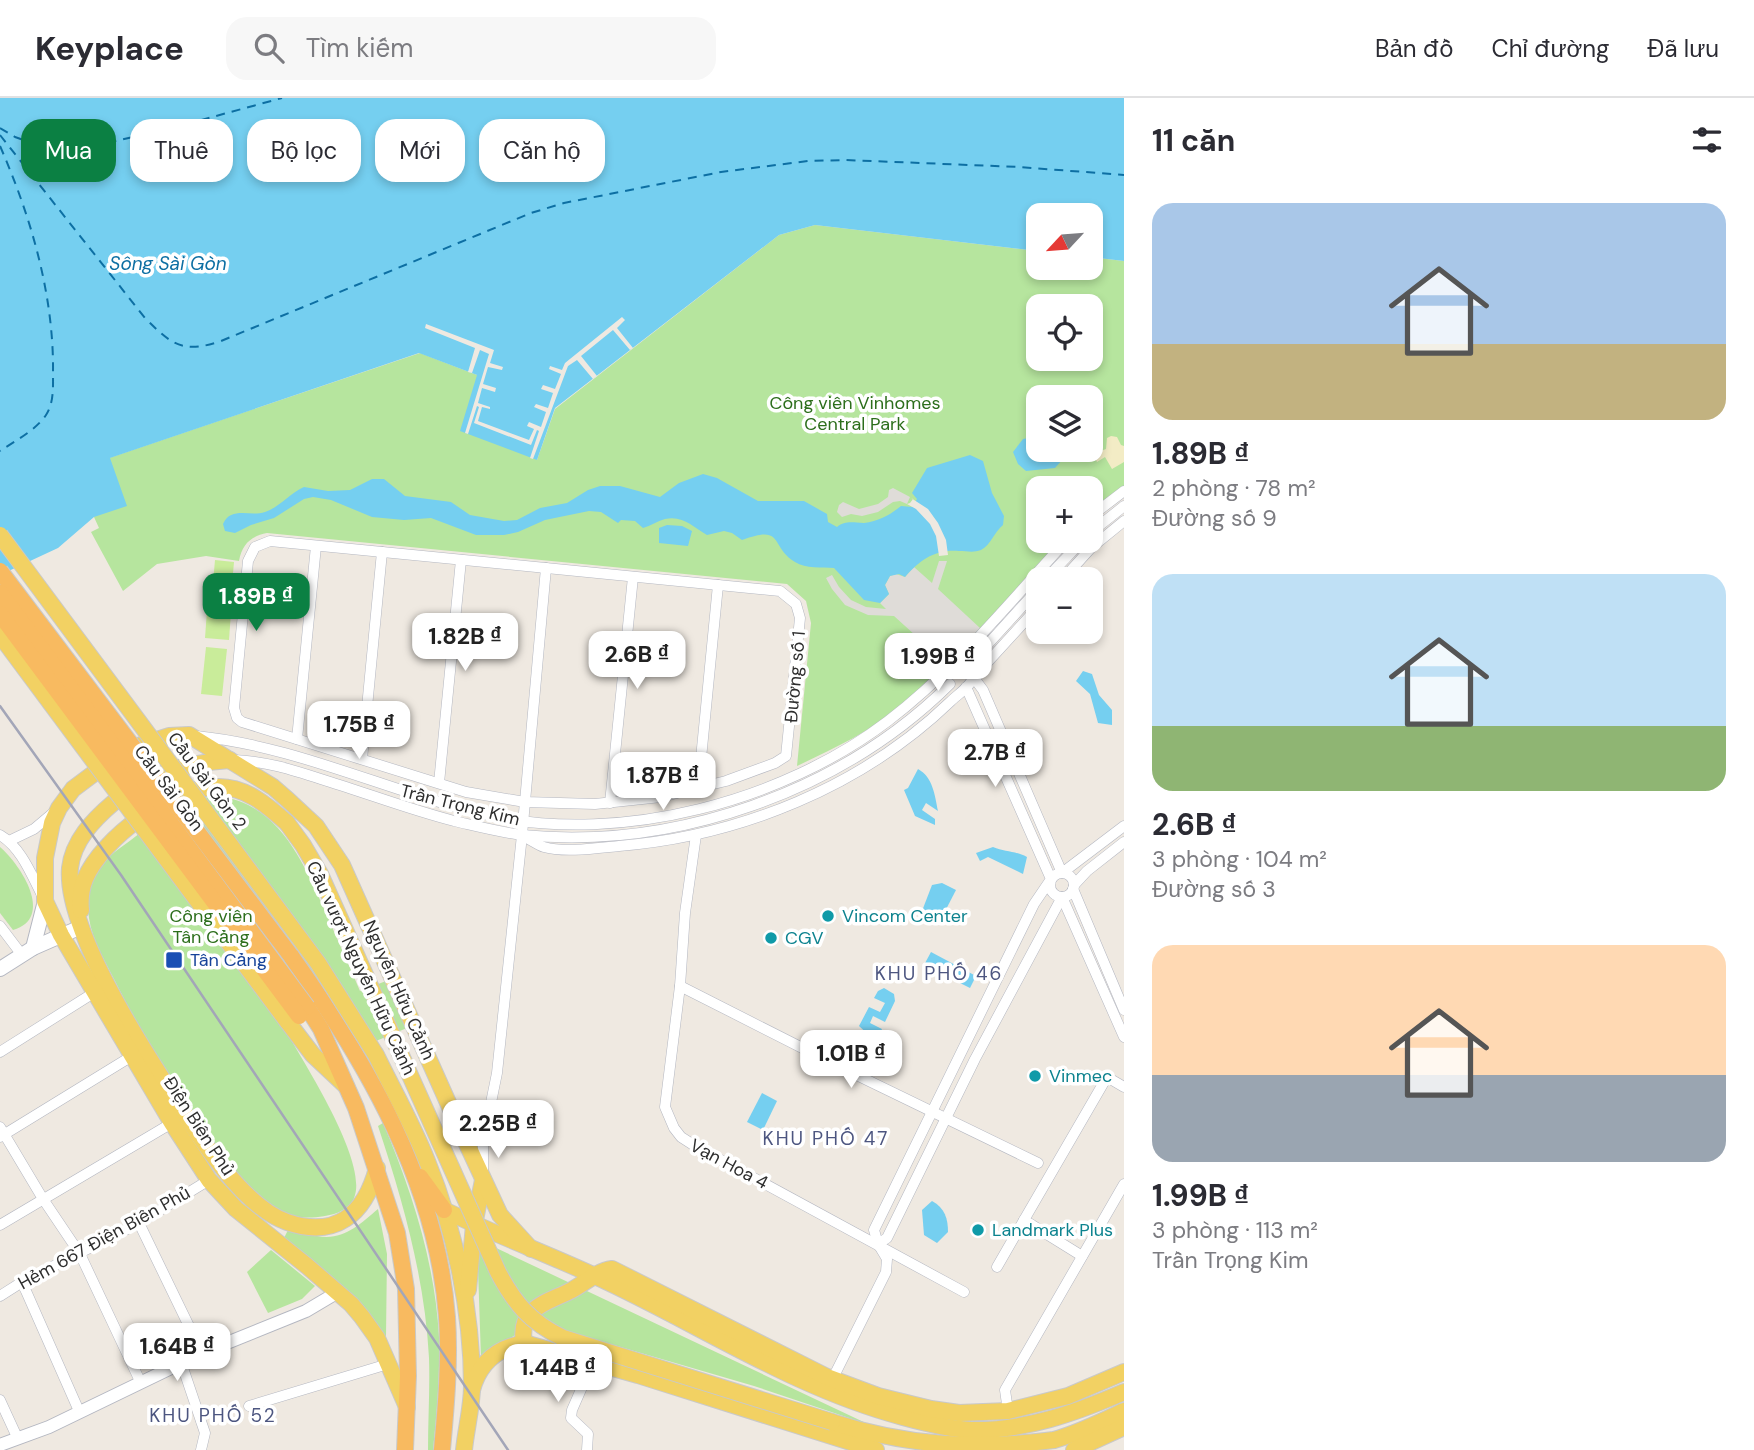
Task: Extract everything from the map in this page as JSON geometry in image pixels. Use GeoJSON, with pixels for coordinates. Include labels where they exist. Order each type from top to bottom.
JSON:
{"type":"FeatureCollection","features":[{"type":"Feature","properties":{"kind":"highway"},"geometry":{"type":"LineString","coordinates":[[0,571],[291,956],[330,1012],[394,1124],[410,1164],[432,1235],[443,1285],[447,1317],[442,1446]]}},
{"type":"Feature","properties":{"kind":"highway","name":"Cầu Sài Gòn"},"geometry":{"type":"LineString","coordinates":[[0,593],[297,1015]]}},
{"type":"Feature","properties":{"kind":"highway","name":"Cầu Sài Gòn"},"geometry":{"type":"LineString","coordinates":[[0,614],[297,1015]]}},
{"type":"Feature","properties":{"kind":"highway","name":"Điện Biên Phủ"},"geometry":{"type":"LineString","coordinates":[[297,1015],[330,1051],[347,1086],[397,1233],[405,1281],[405,1450]]}},
{"type":"Feature","properties":{"kind":"highway"},"geometry":{"type":"LineString","coordinates":[[410,1164],[427,1160]]}},
{"type":"Feature","properties":{"kind":"highway"},"geometry":{"type":"LineString","coordinates":[[410,1164],[444,1210]]}},
{"type":"Feature","properties":{"kind":"main road","name":"Cầu Sài Gòn 2"},"geometry":{"type":"LineString","coordinates":[[0,535],[318,963],[376,1055],[427,1160]]}},
{"type":"Feature","properties":{"kind":"main road"},"geometry":{"type":"LineString","coordinates":[[0,635],[297,1015]]}},
{"type":"Feature","properties":{"kind":"main road"},"geometry":{"type":"LineString","coordinates":[[27,952],[45,901],[47,840],[59,808],[73,789],[126,752],[152,740],[189,735]]}},
{"type":"Feature","properties":{"kind":"main road","name":"Nguyễn Hữu Cảnh"},"geometry":{"type":"LineString","coordinates":[[189,735],[288,800],[316,826],[328,842],[355,892],[477,1146],[483,1178],[500,1215],[531,1249]]}},
{"type":"Feature","properties":{"kind":"main road"},"geometry":{"type":"LineString","coordinates":[[0,969],[27,952],[81,927],[72,891],[70,867],[78,843],[95,819],[122,796],[158,775],[189,764],[230,760]]}},
{"type":"Feature","properties":{"kind":"main road","name":"Cầu vượt Nguyễn Hữu Cảnh"},"geometry":{"type":"LineString","coordinates":[[81,927],[80,898],[86,878],[95,862],[123,832],[172,800],[204,789],[235,789],[252,795],[287,823],[320,874],[498,1272],[522,1310],[535,1322],[563,1338],[832,1422],[867,1445]]}},
{"type":"Feature","properties":{"kind":"main road","name":"Điện Biên Phủ"},"geometry":{"type":"LineString","coordinates":[[45,901],[61,935],[132,1056],[209,1180],[236,1209],[338,1292],[362,1317],[377,1338],[407,1408]]}},
{"type":"Feature","properties":{"kind":"main road","name":"Điện Biên Phủ"},"geometry":{"type":"LineString","coordinates":[[81,927],[121,1011],[182,1111],[226,1171],[266,1210],[285,1222],[315,1227],[338,1223],[361,1207],[372,1188],[377,1168]]}},
{"type":"Feature","properties":{"kind":"main road","name":"Điện Biên Phủ"},"geometry":{"type":"LineString","coordinates":[[297,1015],[313,1055],[347,1086]]}},
{"type":"Feature","properties":{"kind":"main road"},"geometry":{"type":"LineString","coordinates":[[472,1390],[466,1313],[444,1210],[427,1160],[477,1146]]}},
{"type":"Feature","properties":{"kind":"main road"},"geometry":{"type":"LineString","coordinates":[[466,1313],[474,1225],[483,1178]]}},
{"type":"Feature","properties":{"kind":"main road","name":"Nguyễn Hữu Cảnh"},"geometry":{"type":"LineString","coordinates":[[444,1210],[594,1276],[606,1270],[617,1270],[803,1367],[829,1386],[884,1412],[968,1430],[1014,1427],[1088,1408],[1124,1392]]}},
{"type":"Feature","properties":{"kind":"main road"},"geometry":{"type":"LineString","coordinates":[[274,1240],[285,1222]]}},
{"type":"Feature","properties":{"kind":"main road"},"geometry":{"type":"LineString","coordinates":[[524,1343],[524,1325],[534,1309],[594,1276]]}},
{"type":"Feature","properties":{"kind":"main road"},"geometry":{"type":"LineString","coordinates":[[464,1450],[472,1390],[479,1372],[491,1357],[506,1347],[524,1343],[867,1445],[990,1448],[1055,1440],[1124,1411]]}},
{"type":"Feature","properties":{"kind":"main road","name":"Nguyễn Hữu Cảnh"},"geometry":{"type":"LineString","coordinates":[[829,1386],[959,1413],[1008,1411],[1068,1396],[1124,1372]]}},
{"type":"Feature","properties":{"kind":"main road"},"geometry":{"type":"LineString","coordinates":[[442,1446],[468,1414]]}},
{"type":"Feature","properties":{"kind":"main road"},"geometry":{"type":"LineString","coordinates":[[1074,1450],[1124,1427]]}},
{"type":"Feature","properties":{"kind":"street"},"geometry":{"type":"LineString","coordinates":[[1103,507],[1124,491]]}},
{"type":"Feature","properties":{"kind":"street"},"geometry":{"type":"LineString","coordinates":[[1103,523],[1124,506]]}},
{"type":"Feature","properties":{"kind":"street"},"geometry":{"type":"LineString","coordinates":[[1074,567],[1091,548],[1124,521]]}},
{"type":"Feature","properties":{"kind":"street"},"geometry":{"type":"LineString","coordinates":[[270,541],[316,545],[718,585],[698,789],[610,803],[525,802],[466,792],[248,724],[237,718],[234,708],[248,561],[255,547],[270,541]]}},
{"type":"Feature","properties":{"kind":"street"},"geometry":{"type":"LineString","coordinates":[[297,739],[316,545]]}},
{"type":"Feature","properties":{"kind":"street"},"geometry":{"type":"LineString","coordinates":[[362,759],[382,552]]}},
{"type":"Feature","properties":{"kind":"street","name":"Trần Trọng Kim"},"geometry":{"type":"LineString","coordinates":[[189,735],[250,744],[457,807],[523,821],[588,824],[654,817],[707,807],[762,789],[807,770],[886,723],[951,666],[1055,553]]}},
{"type":"Feature","properties":{"kind":"street"},"geometry":{"type":"LineString","coordinates":[[1057,567],[1071,553]]}},
{"type":"Feature","properties":{"kind":"street"},"geometry":{"type":"LineString","coordinates":[[439,783],[461,560]]}},
{"type":"Feature","properties":{"kind":"street"},"geometry":{"type":"LineString","coordinates":[[477,1146],[497,1073],[546,568]]}},
{"type":"Feature","properties":{"kind":"street"},"geometry":{"type":"LineString","coordinates":[[610,803],[633,577]]}},
{"type":"Feature","properties":{"kind":"street","name":"Đường số 1"},"geometry":{"type":"LineString","coordinates":[[698,789],[786,757],[800,618],[800,611],[792,599],[780,591],[718,585]]}},
{"type":"Feature","properties":{"kind":"street","name":"Trần Trọng Kim"},"geometry":{"type":"LineString","coordinates":[[522,835],[545,847],[585,848],[647,843],[696,835],[742,823],[786,807],[854,773],[924,725],[964,688],[972,672],[1026,604]]}},
{"type":"Feature","properties":{"kind":"street","name":"Trần Trọng Kim"},"geometry":{"type":"LineString","coordinates":[[972,672],[985,665],[1026,620]]}},
{"type":"Feature","properties":{"kind":"street"},"geometry":{"type":"LineString","coordinates":[[1062,873],[984,690],[962,662],[951,666],[947,677],[950,684],[964,688],[1051,879],[1052,891],[1062,897],[1124,1037]]}},
{"type":"Feature","properties":{"kind":"street","name":"Trần Trọng Kim"},"geometry":{"type":"LineString","coordinates":[[230,760],[269,763],[453,820],[522,835],[625,833],[682,825],[744,808],[806,784],[902,726],[950,684]]}},
{"type":"Feature","properties":{"kind":"street"},"geometry":{"type":"LineString","coordinates":[[45,901],[20,855],[5,838],[34,829],[59,808]]}},
{"type":"Feature","properties":{"kind":"street"},"geometry":{"type":"LineString","coordinates":[[1062,873],[1124,826]]}},
{"type":"Feature","properties":{"kind":"street","name":"Vạn Hoa 4"},"geometry":{"type":"LineString","coordinates":[[696,835],[665,1107],[674,1128],[681,1137],[964,1292]]}},
{"type":"Feature","properties":{"kind":"street"},"geometry":{"type":"LineString","coordinates":[[878,1244],[887,1238],[975,1059],[1062,897],[1069,895],[1087,871],[1124,842]]}},
{"type":"Feature","properties":{"kind":"street"},"geometry":{"type":"LineString","coordinates":[[829,1386],[886,1272],[887,1259],[874,1230],[1034,905],[1055,874],[1069,875],[1124,1010]]}},
{"type":"Feature","properties":{"kind":"street"},"geometry":{"type":"LineString","coordinates":[[1034,905],[1049,920]]}},
{"type":"Feature","properties":{"kind":"street"},"geometry":{"type":"LineString","coordinates":[[0,926],[27,952]]}},
{"type":"Feature","properties":{"kind":"street"},"geometry":{"type":"LineString","coordinates":[[680,986],[1038,1163]]}},
{"type":"Feature","properties":{"kind":"street"},"geometry":{"type":"LineString","coordinates":[[0,1052],[95,992]]}},
{"type":"Feature","properties":{"kind":"street"},"geometry":{"type":"LineString","coordinates":[[132,1056],[1,1133],[80,1254],[140,1381]]}},
{"type":"Feature","properties":{"kind":"street"},"geometry":{"type":"LineString","coordinates":[[997,1267],[1107,1077],[1124,1087]]}},
{"type":"Feature","properties":{"kind":"street"},"geometry":{"type":"LineString","coordinates":[[0,1225],[172,1123]]}},
{"type":"Feature","properties":{"kind":"street","name":"Hẻm 667 Điện Biên Phủ"},"geometry":{"type":"LineString","coordinates":[[0,1296],[22,1282],[139,1223],[209,1180]]}},
{"type":"Feature","properties":{"kind":"street"},"geometry":{"type":"LineString","coordinates":[[1008,1411],[1005,1390],[1124,1184]]}},
{"type":"Feature","properties":{"kind":"street"},"geometry":{"type":"LineString","coordinates":[[1024,1220],[1082,1256]]}},
{"type":"Feature","properties":{"kind":"street"},"geometry":{"type":"LineString","coordinates":[[139,1223],[202,1353]]}},
{"type":"Feature","properties":{"kind":"street"},"geometry":{"type":"LineString","coordinates":[[22,1282],[79,1411]]}},
{"type":"Feature","properties":{"kind":"street"},"geometry":{"type":"LineString","coordinates":[[0,1445],[49,1427],[181,1362],[306,1311],[338,1292]]}},
{"type":"Feature","properties":{"kind":"street"},"geometry":{"type":"LineString","coordinates":[[181,1362],[205,1433],[201,1450]]}},
{"type":"Feature","properties":{"kind":"street"},"geometry":{"type":"LineString","coordinates":[[587,1450],[588,1434],[570,1419],[593,1362]]}},
{"type":"Feature","properties":{"kind":"street"},"geometry":{"type":"LineString","coordinates":[[249,1406],[388,1364]]}},
{"type":"Feature","properties":{"kind":"street"},"geometry":{"type":"LineString","coordinates":[[0,1400],[17,1437]]}},
{"type":"Feature","properties":{"kind":"green space","name":"Công viên Vinhomes Central Park"},"geometry":{"type":"Polygon","coordinates":[[[815,225],[1026,250],[1026,280],[1103,280],[1103,259],[1124,261],[1124,487],[1103,502],[1103,476],[1026,476],[1026,553],[1050,553],[1037,567],[1026,567],[1026,579],[963,648],[900,707],[863,732],[797,766],[811,623],[806,601],[787,584],[267,533],[248,542],[239,561],[206,556],[157,564],[123,591],[91,532],[99,528],[94,517],[109,458],[420,353],[477,375],[537,460],[555,409],[779,235],[815,225]]]}},
{"type":"Feature","properties":{"kind":"green space"},"geometry":{"type":"Polygon","coordinates":[[[215,560],[234,562],[230,607],[211,605],[215,560]]]}},
{"type":"Feature","properties":{"kind":"green space"},"geometry":{"type":"Polygon","coordinates":[[[207,610],[231,612],[229,640],[205,638],[207,610]]]}},
{"type":"Feature","properties":{"kind":"green space"},"geometry":{"type":"Polygon","coordinates":[[[206,647],[227,649],[222,696],[201,694],[206,647]]]}},
{"type":"Feature","properties":{"kind":"green space","name":"Công viên Tân Cảng"},"geometry":{"type":"Polygon","coordinates":[[[219,796],[258,811],[287,839],[308,874],[360,991],[386,981],[407,1028],[376,1041],[340,982],[281,1023],[330,1108],[351,1157],[356,1178],[354,1198],[345,1208],[331,1215],[303,1217],[285,1213],[261,1196],[236,1172],[188,1109],[166,1074],[103,958],[91,926],[88,912],[89,891],[94,875],[104,861],[172,811],[194,801],[219,796]]]}},
{"type":"Feature","properties":{"kind":"green space"},"geometry":{"type":"Polygon","coordinates":[[[0,847],[17,866],[33,903],[32,914],[25,924],[13,930],[0,913],[0,847]]]}},
{"type":"Feature","properties":{"kind":"green space"},"geometry":{"type":"Polygon","coordinates":[[[383,1123],[412,1201],[433,1282],[439,1351],[433,1450],[428,1450],[429,1358],[423,1299],[404,1212],[378,1126],[383,1123]]]}},
{"type":"Feature","properties":{"kind":"green space"},"geometry":{"type":"Polygon","coordinates":[[[378,1209],[387,1254],[386,1337],[360,1304],[284,1238],[288,1230],[326,1237],[343,1234],[378,1209]]]}},
{"type":"Feature","properties":{"kind":"green space"},"geometry":{"type":"Polygon","coordinates":[[[477,1239],[870,1425],[754,1386],[569,1332],[547,1322],[521,1331],[481,1358],[477,1239]]]}},
{"type":"Feature","properties":{"kind":"green space"},"geometry":{"type":"Polygon","coordinates":[[[271,1250],[315,1286],[302,1299],[268,1313],[247,1272],[271,1250]]]}},
{"type":"Feature","properties":{"kind":"sand"},"geometry":{"type":"Polygon","coordinates":[[[1117,437],[1124,446],[1124,462],[1112,469],[1105,457],[1103,458],[1107,438],[1117,437]]]}},
{"type":"Feature","properties":{"kind":"shaded area"},"geometry":{"type":"Polygon","coordinates":[[[893,488],[910,497],[907,504],[893,502],[878,512],[862,516],[851,514],[842,517],[837,512],[843,502],[859,509],[878,504],[888,497],[889,490],[893,488]]]}},
{"type":"Feature","properties":{"kind":"shaded area"},"geometry":{"type":"Polygon","coordinates":[[[939,561],[947,561],[938,589],[980,628],[947,664],[894,616],[868,615],[845,605],[826,578],[832,575],[851,600],[866,607],[886,609],[880,603],[889,594],[885,585],[890,576],[896,574],[905,577],[914,567],[932,583],[939,561]]]}},
{"type":"Feature","properties":{"kind":"water","name":"Sông Sài Gòn"},"geometry":{"type":"Polygon","coordinates":[[[0,98],[1124,98],[1124,261],[1103,259],[1103,203],[1026,203],[1026,250],[815,225],[779,235],[555,408],[537,460],[460,431],[477,375],[419,353],[110,458],[127,506],[94,517],[58,548],[0,575],[0,98]]]}},
{"type":"Feature","properties":{"kind":"water"},"geometry":{"type":"Polygon","coordinates":[[[1026,438],[1026,462],[1060,462],[1055,468],[1026,471],[1018,464],[1013,452],[1026,438]]]}},
{"type":"Feature","properties":{"kind":"water"},"geometry":{"type":"Polygon","coordinates":[[[970,455],[983,461],[992,493],[1004,516],[1003,525],[981,550],[935,554],[916,565],[905,577],[899,574],[890,576],[885,585],[889,594],[880,603],[864,600],[834,568],[809,567],[795,562],[771,536],[765,534],[742,540],[724,531],[707,535],[688,522],[671,518],[643,528],[635,521],[621,520],[618,523],[601,512],[589,511],[545,520],[504,535],[476,535],[431,518],[404,520],[372,517],[331,500],[313,497],[304,499],[274,518],[235,533],[225,531],[223,524],[231,515],[270,510],[304,487],[328,491],[350,490],[372,479],[384,479],[405,496],[451,502],[470,515],[504,521],[517,520],[540,508],[567,503],[600,486],[620,486],[660,497],[679,483],[703,474],[717,478],[758,501],[804,501],[827,514],[828,522],[837,527],[847,523],[875,521],[901,506],[912,507],[917,499],[912,493],[927,468],[970,455]]]}},
{"type":"Feature","properties":{"kind":"water"},"geometry":{"type":"Polygon","coordinates":[[[667,525],[682,526],[692,531],[688,546],[659,543],[659,528],[667,525]]]}},
{"type":"Feature","properties":{"kind":"water"},"geometry":{"type":"Polygon","coordinates":[[[1083,671],[1092,674],[1099,695],[1112,710],[1112,725],[1098,723],[1090,694],[1076,681],[1083,671]]]}},
{"type":"Feature","properties":{"kind":"water"},"geometry":{"type":"Polygon","coordinates":[[[918,769],[927,777],[934,793],[938,811],[926,803],[922,810],[935,819],[935,825],[915,816],[904,790],[908,788],[918,769]]]}},
{"type":"Feature","properties":{"kind":"water"},"geometry":{"type":"Polygon","coordinates":[[[993,847],[1027,857],[1023,874],[988,857],[980,861],[976,853],[993,847]]]}},
{"type":"Feature","properties":{"kind":"water"},"geometry":{"type":"Polygon","coordinates":[[[942,883],[956,890],[940,921],[922,911],[932,885],[942,883]]]}},
{"type":"Feature","properties":{"kind":"water"},"geometry":{"type":"Polygon","coordinates":[[[931,952],[976,976],[970,988],[924,965],[931,952]]]}},
{"type":"Feature","properties":{"kind":"water"},"geometry":{"type":"Polygon","coordinates":[[[884,988],[894,994],[895,1001],[885,1022],[873,1016],[870,1023],[882,1029],[871,1051],[865,1052],[857,1048],[857,1037],[865,1045],[871,1037],[859,1026],[869,1007],[880,1012],[885,1003],[874,998],[878,991],[884,988]]]}},
{"type":"Feature","properties":{"kind":"water"},"geometry":{"type":"Polygon","coordinates":[[[762,1093],[777,1101],[763,1130],[747,1122],[762,1093]]]}},
{"type":"Feature","properties":{"kind":"water"},"geometry":{"type":"Polygon","coordinates":[[[932,1201],[943,1210],[947,1223],[948,1232],[937,1243],[924,1235],[922,1210],[932,1201]]]}},
{"type":"Feature","properties":{"kind":"pier"},"geometry":{"type":"Polygon","coordinates":[[[622,317],[625,320],[617,328],[633,348],[630,350],[613,330],[581,356],[597,376],[593,379],[577,360],[568,366],[533,459],[530,458],[539,431],[537,430],[531,445],[474,423],[479,407],[477,406],[468,434],[465,433],[489,354],[480,350],[472,373],[468,372],[475,348],[425,328],[426,324],[494,350],[490,363],[503,367],[502,370],[488,367],[483,384],[496,388],[495,392],[482,388],[478,403],[490,409],[482,407],[478,421],[529,440],[534,429],[527,426],[529,422],[541,427],[546,412],[534,407],[536,404],[548,408],[553,393],[541,389],[543,385],[555,389],[561,374],[549,369],[550,366],[562,370],[565,363],[622,317]]]}},
{"type":"Feature","properties":{"kind":"pier"},"geometry":{"type":"Polygon","coordinates":[[[913,499],[928,509],[938,523],[946,540],[948,555],[939,556],[936,536],[930,524],[916,509],[907,504],[913,499]]]}},
{"type":"Feature","properties":{"kind":"ferry route"},"geometry":{"type":"LineString","coordinates":[[0,128],[15,137],[44,147],[92,146],[161,131],[282,98]]}},
{"type":"Feature","properties":{"kind":"ferry route"},"geometry":{"type":"LineString","coordinates":[[0,135],[145,318],[171,341],[187,347],[221,341],[531,213],[564,203],[721,172],[808,161],[846,160],[1019,167],[1124,175]]}},
{"type":"Feature","properties":{"kind":"ferry route"},"geometry":{"type":"LineString","coordinates":[[0,146],[22,200],[45,286],[50,315],[53,384],[46,415],[37,426],[0,451]]}},
{"type":"Feature","properties":{"kind":"railway"},"geometry":{"type":"LineString","coordinates":[[0,706],[121,875],[508,1450]]}},
{"type":"Feature","properties":{"kind":"place","name":"Vincom Center"},"geometry":{"type":"Point","coordinates":[828,916]}},
{"type":"Feature","properties":{"kind":"place","name":"CGV"},"geometry":{"type":"Point","coordinates":[771,938]}},
{"type":"Feature","properties":{"kind":"place","name":"Tân Cảng"},"geometry":{"type":"Point","coordinates":[174,960]}},
{"type":"Feature","properties":{"kind":"place","name":"Vinmec"},"geometry":{"type":"Point","coordinates":[1035,1076]}},
{"type":"Feature","properties":{"kind":"place","name":"Landmark Plus"},"geometry":{"type":"Point","coordinates":[978,1230]}},
{"type":"Feature","properties":{"kind":"district","name":"KHU PHỐ 46"},"geometry":{"type":"Point","coordinates":[939,973]}},
{"type":"Feature","properties":{"kind":"district","name":"KHU PHỐ 47"},"geometry":{"type":"Point","coordinates":[826,1138]}},
{"type":"Feature","properties":{"kind":"district","name":"KHU PHỐ 52"},"geometry":{"type":"Point","coordinates":[213,1415]}}]}
